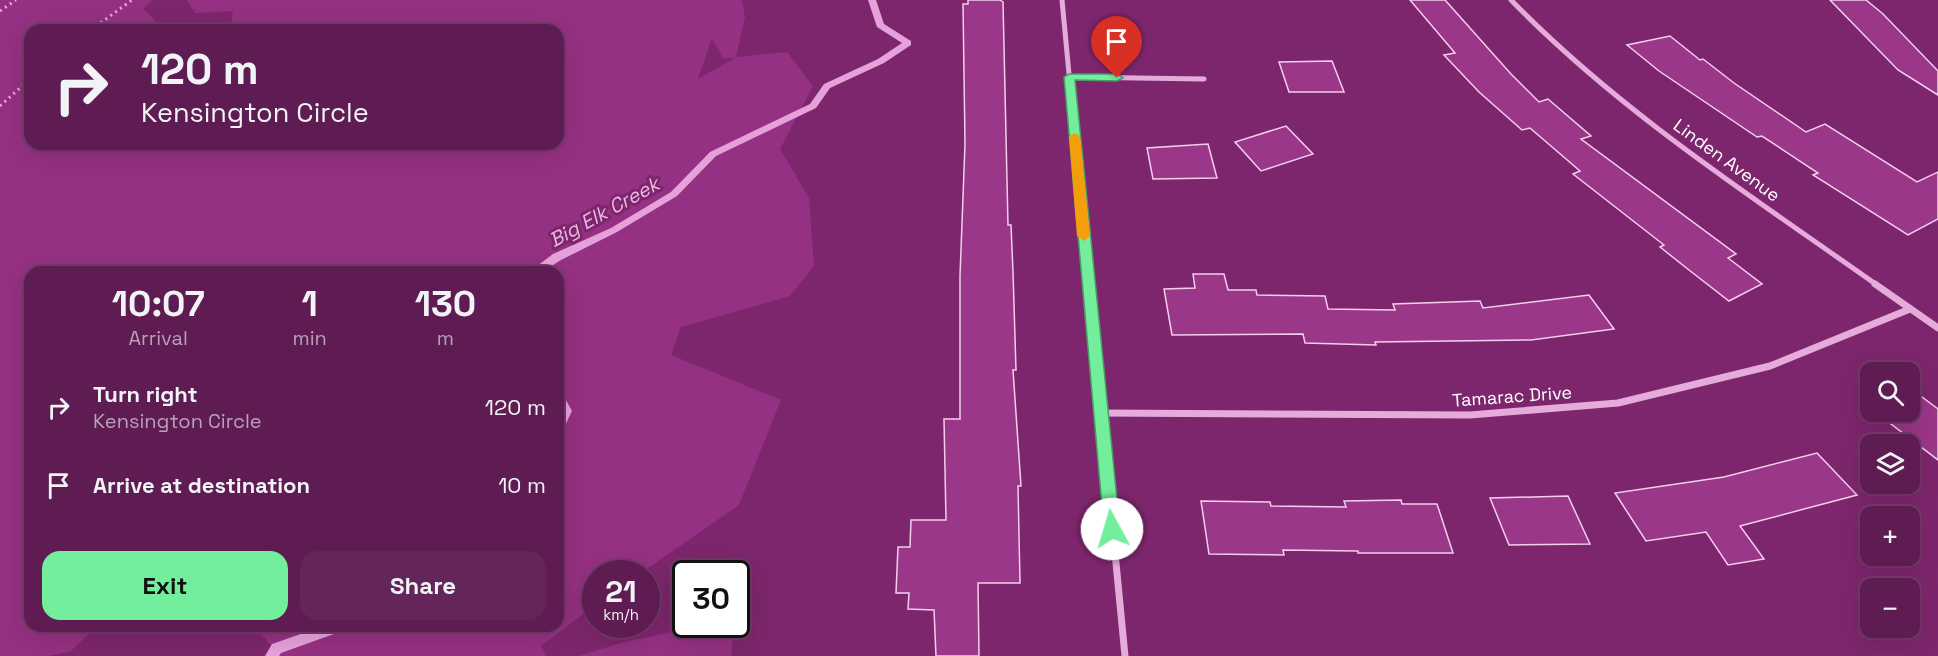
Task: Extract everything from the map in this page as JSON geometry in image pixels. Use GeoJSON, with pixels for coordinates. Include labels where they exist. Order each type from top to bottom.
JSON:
{"type":"FeatureCollection","features":[{"type":"Feature","properties":{"kind":"street"},"geometry":{"type":"LineString","coordinates":[[1062,0],[1125,656]]}},
{"type":"Feature","properties":{"kind":"street","name":"Linden Avenue"},"geometry":{"type":"LineString","coordinates":[[1511,0],[1548,38],[1609,92],[1938,328]]}},
{"type":"Feature","properties":{"kind":"street"},"geometry":{"type":"LineString","coordinates":[[1069,77],[1204,79]]}},
{"type":"Feature","properties":{"kind":"street","name":"Tamarac Drive"},"geometry":{"type":"LineString","coordinates":[[1100,413],[1470,415],[1618,403],[1770,366],[1910,309]]}},
{"type":"Feature","properties":{"kind":"path"},"geometry":{"type":"LineString","coordinates":[[0,11],[16,0]]}},
{"type":"Feature","properties":{"kind":"path"},"geometry":{"type":"LineString","coordinates":[[99,24],[132,0]]}},
{"type":"Feature","properties":{"kind":"path"},"geometry":{"type":"LineString","coordinates":[[0,106],[24,84]]}},
{"type":"Feature","properties":{"kind":"shaded area"},"geometry":{"type":"Polygon","coordinates":[[[0,0],[152,0],[143,9],[159,24],[24,24],[24,150],[564,150],[564,24],[231,24],[233,11],[195,13],[187,0],[742,0],[745,17],[736,57],[787,52],[813,86],[780,149],[809,198],[814,266],[790,296],[681,327],[671,355],[781,400],[739,505],[660,560],[582,560],[582,615],[564,629],[564,266],[24,266],[24,632],[91,632],[71,651],[49,656],[0,656],[0,0]],[[712,38],[698,79],[735,58],[723,58],[712,38]]]}},
{"type":"Feature","properties":{"kind":"shaded area"},"geometry":{"type":"Polygon","coordinates":[[[260,632],[559,632],[541,646],[546,656],[279,656],[260,632]]]}},
{"type":"Feature","properties":{"kind":"shaded area"},"geometry":{"type":"Polygon","coordinates":[[[672,632],[672,638],[733,638],[731,656],[579,656],[624,642],[660,638],[660,635],[672,632]]]}},
{"type":"Feature","properties":{"kind":"building"},"geometry":{"type":"Polygon","coordinates":[[[968,0],[1000,0],[1003,2],[1008,225],[1011,225],[1016,370],[1013,370],[1021,486],[1018,486],[1020,583],[978,583],[979,656],[936,656],[934,610],[908,609],[909,593],[896,593],[898,547],[910,547],[911,520],[946,520],[944,419],[960,419],[960,276],[965,144],[963,4],[968,4],[968,0]]]}},
{"type":"Feature","properties":{"kind":"building"},"geometry":{"type":"Polygon","coordinates":[[[1410,0],[1445,0],[1539,102],[1548,99],[1591,136],[1581,139],[1736,254],[1728,258],[1762,284],[1729,301],[1660,247],[1664,245],[1573,174],[1580,171],[1530,128],[1522,130],[1479,92],[1444,55],[1455,53],[1410,0]]]}},
{"type":"Feature","properties":{"kind":"building"},"geometry":{"type":"Polygon","coordinates":[[[1830,0],[1866,0],[1883,14],[1938,71],[1938,95],[1898,70],[1830,0]]]}},
{"type":"Feature","properties":{"kind":"building"},"geometry":{"type":"Polygon","coordinates":[[[1670,36],[1700,60],[1703,59],[1806,132],[1825,124],[1917,182],[1938,172],[1938,219],[1908,235],[1813,175],[1818,173],[1762,136],[1757,137],[1659,71],[1627,45],[1670,36]]]}},
{"type":"Feature","properties":{"kind":"building"},"geometry":{"type":"Polygon","coordinates":[[[1332,61],[1344,92],[1289,92],[1279,62],[1332,61]]]}},
{"type":"Feature","properties":{"kind":"building"},"geometry":{"type":"Polygon","coordinates":[[[1286,126],[1313,154],[1261,171],[1235,142],[1286,126]]]}},
{"type":"Feature","properties":{"kind":"building"},"geometry":{"type":"Polygon","coordinates":[[[1208,144],[1217,178],[1153,179],[1147,148],[1208,144]]]}},
{"type":"Feature","properties":{"kind":"building"},"geometry":{"type":"Polygon","coordinates":[[[1193,274],[1224,274],[1228,290],[1256,290],[1257,295],[1325,296],[1328,309],[1395,310],[1393,304],[1480,301],[1483,308],[1589,295],[1614,329],[1531,340],[1375,342],[1376,345],[1305,343],[1303,334],[1172,335],[1164,289],[1195,288],[1193,274]]]}},
{"type":"Feature","properties":{"kind":"building"},"geometry":{"type":"Polygon","coordinates":[[[1920,396],[1938,409],[1938,460],[1920,446],[1920,434],[1904,434],[1888,422],[1920,422],[1920,396]]]}},
{"type":"Feature","properties":{"kind":"building"},"geometry":{"type":"Polygon","coordinates":[[[1817,453],[1857,495],[1740,526],[1764,559],[1728,565],[1706,532],[1646,541],[1615,493],[1724,477],[1817,453]]]}},
{"type":"Feature","properties":{"kind":"building"},"geometry":{"type":"Polygon","coordinates":[[[1568,496],[1590,544],[1509,545],[1490,498],[1568,496]]]}},
{"type":"Feature","properties":{"kind":"building"},"geometry":{"type":"Polygon","coordinates":[[[1401,500],[1402,504],[1437,504],[1453,553],[1283,550],[1284,555],[1209,554],[1201,501],[1270,502],[1271,506],[1346,507],[1344,501],[1401,500]]]}},
{"type":"Feature","properties":{"kind":"waterway","name":"Big Elk Creek"},"geometry":{"type":"LineString","coordinates":[[543,266],[614,230],[674,194],[713,154],[813,106],[827,86],[881,61],[908,43],[880,25],[872,0]]}},
{"type":"Feature","properties":{"kind":"waterway","name":"Big Elk Creek"},"geometry":{"type":"LineString","coordinates":[[564,407],[566,411],[564,416]]}},
{"type":"Feature","properties":{"kind":"waterway","name":"Big Elk Creek"},"geometry":{"type":"LineString","coordinates":[[272,656],[277,648],[323,632]]}},
{"type":"Feature","properties":{"kind":"slow traffic"},"geometry":{"type":"LineString","coordinates":[[1075,136],[1084,236]]}},
{"type":"Feature","properties":{"kind":"route"},"geometry":{"type":"LineString","coordinates":[[1112,529],[1069,77],[1117,78]]}}]}
